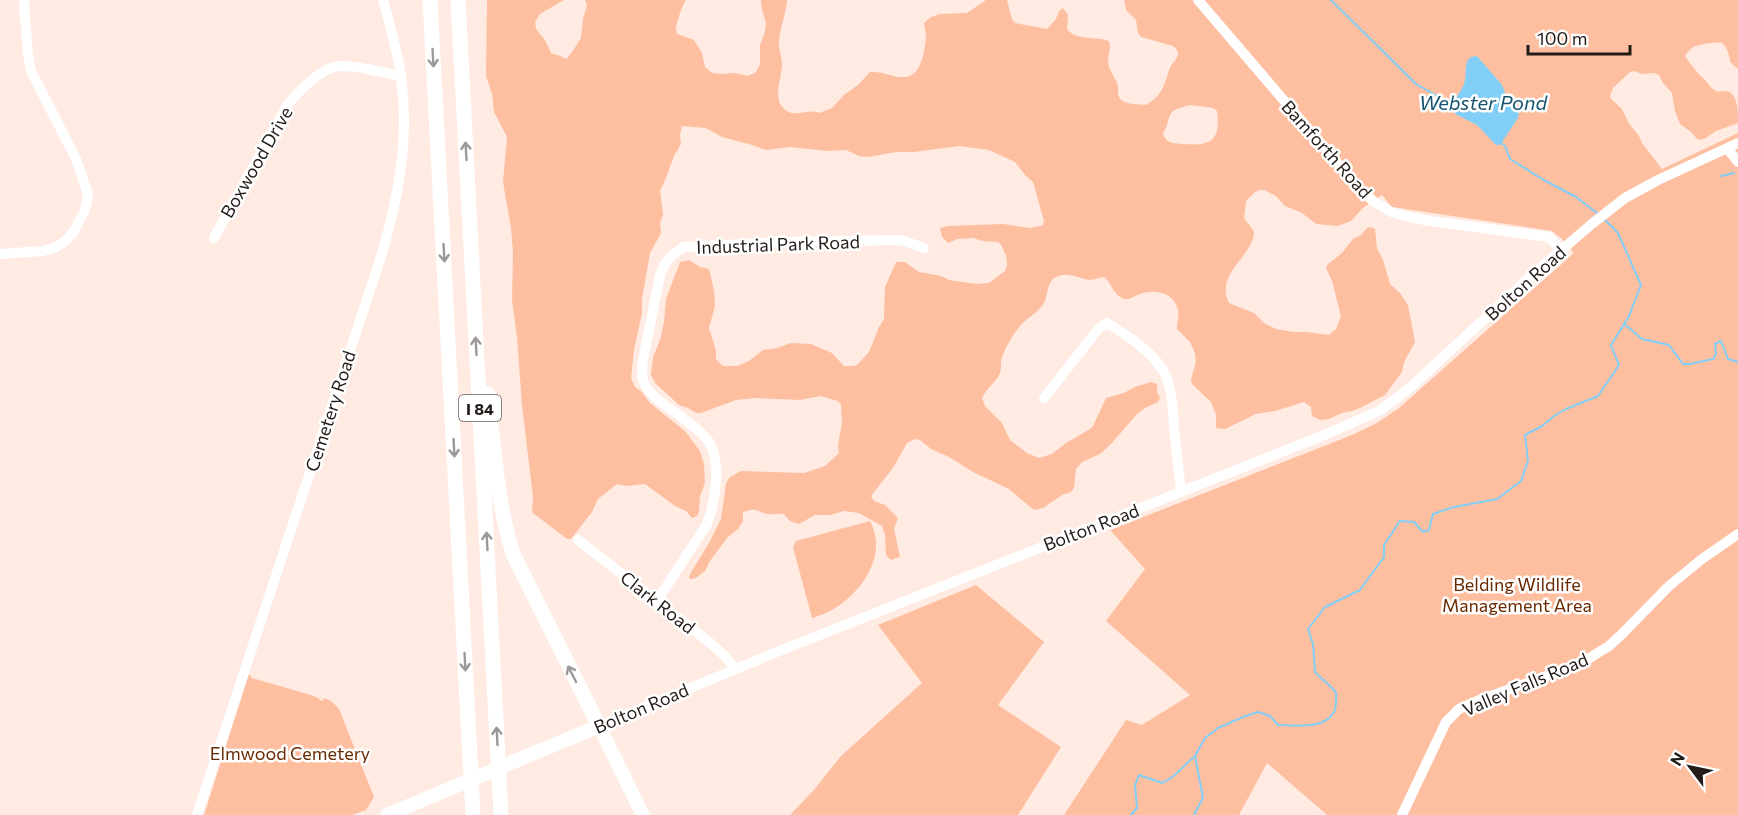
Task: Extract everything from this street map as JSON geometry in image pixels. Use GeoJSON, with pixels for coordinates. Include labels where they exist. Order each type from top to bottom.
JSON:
{"type":"FeatureCollection","features":[{"type":"Feature","properties":{"kind":"highway","name":"I 84"},"geometry":{"type":"LineString","coordinates":[[430,0],[473,815]]}},
{"type":"Feature","properties":{"kind":"highway","name":"I 84"},"geometry":{"type":"LineString","coordinates":[[458,0],[501,815]]}},
{"type":"Feature","properties":{"kind":"highway"},"geometry":{"type":"LineString","coordinates":[[478,369],[488,391],[499,486],[513,554],[599,726]]}},
{"type":"Feature","properties":{"kind":"main road","name":"Bolton Road"},"geometry":{"type":"LineString","coordinates":[[387,815],[599,726]]}},
{"type":"Feature","properties":{"kind":"main road"},"geometry":{"type":"LineString","coordinates":[[599,726],[643,815]]}},
{"type":"Feature","properties":{"kind":"street"},"geometry":{"type":"LineString","coordinates":[[0,254],[43,251],[64,242],[73,233],[85,210],[88,194],[76,159],[31,71],[25,0]]}},
{"type":"Feature","properties":{"kind":"street","name":"Cemetery Road"},"geometry":{"type":"LineString","coordinates":[[197,815],[390,226],[402,167],[405,121],[401,76],[383,0]]}},
{"type":"Feature","properties":{"kind":"street","name":"Bamforth Road"},"geometry":{"type":"LineString","coordinates":[[1198,0],[1356,186],[1373,201],[1391,212],[1430,221],[1549,237],[1562,250]]}},
{"type":"Feature","properties":{"kind":"street","name":"Boxwood Drive"},"geometry":{"type":"LineString","coordinates":[[214,238],[288,104],[299,91],[324,72],[338,66],[401,76]]}},
{"type":"Feature","properties":{"kind":"street","name":"Bolton Road"},"geometry":{"type":"LineString","coordinates":[[599,726],[735,669],[1322,436],[1379,411],[1413,385],[1562,250],[1625,198],[1738,143]]}},
{"type":"Feature","properties":{"kind":"street"},"geometry":{"type":"LineString","coordinates":[[1727,148],[1738,162]]}},
{"type":"Feature","properties":{"kind":"street","name":"Industrial Park Road"},"geometry":{"type":"LineString","coordinates":[[657,601],[707,524],[712,510],[716,468],[715,454],[701,432],[651,393],[644,382],[643,360],[664,264],[672,254],[684,247],[782,242],[901,240],[924,248]]}},
{"type":"Feature","properties":{"kind":"street"},"geometry":{"type":"LineString","coordinates":[[1044,398],[1099,328],[1107,323],[1116,328],[1148,353],[1159,364],[1166,377],[1172,402],[1181,492]]}},
{"type":"Feature","properties":{"kind":"street","name":"Valley Falls Road"},"geometry":{"type":"LineString","coordinates":[[1402,815],[1446,722],[1459,709],[1563,670],[1588,659],[1609,646],[1702,559],[1738,534]]}},
{"type":"Feature","properties":{"kind":"street","name":"Clark Road"},"geometry":{"type":"LineString","coordinates":[[578,540],[726,657],[735,669]]}},
{"type":"Feature","properties":{"kind":"green space","name":"Belding Wildlife Management Area"},"geometry":{"type":"Polygon","coordinates":[[[487,0],[564,0],[540,14],[535,22],[536,29],[545,40],[551,53],[566,59],[581,38],[587,5],[585,0],[686,0],[677,23],[677,34],[694,40],[702,53],[705,67],[712,73],[735,73],[748,76],[756,72],[760,64],[760,45],[766,23],[761,0],[787,0],[779,41],[782,64],[778,93],[780,104],[792,113],[819,113],[832,108],[870,72],[899,77],[914,73],[923,56],[926,36],[924,23],[940,14],[967,13],[986,0],[1007,0],[1015,23],[1047,29],[1063,8],[1068,15],[1067,29],[1071,33],[1081,37],[1109,41],[1108,64],[1117,83],[1121,100],[1146,105],[1162,90],[1178,52],[1173,46],[1141,37],[1136,20],[1126,10],[1124,0],[1738,0],[1738,69],[1730,62],[1728,52],[1722,43],[1694,47],[1685,56],[1710,86],[1719,92],[1726,91],[1733,95],[1738,123],[1716,131],[1701,140],[1697,139],[1680,124],[1672,93],[1655,73],[1630,72],[1613,88],[1610,96],[1622,109],[1642,143],[1662,169],[1738,133],[1738,815],[1327,815],[1267,763],[1239,815],[1064,815],[1126,720],[1142,725],[1190,695],[1106,621],[1145,569],[1110,530],[1352,435],[1377,423],[1399,408],[1574,253],[1552,231],[1392,207],[1382,195],[1363,208],[1351,221],[1338,226],[1316,224],[1302,213],[1285,206],[1276,196],[1264,190],[1255,192],[1246,201],[1244,218],[1253,230],[1254,236],[1228,279],[1226,294],[1229,303],[1254,313],[1264,323],[1276,329],[1329,335],[1336,329],[1341,316],[1332,281],[1326,268],[1353,239],[1367,228],[1375,229],[1377,248],[1390,284],[1408,305],[1415,342],[1404,362],[1402,372],[1385,395],[1360,408],[1329,419],[1320,420],[1312,416],[1311,407],[1304,402],[1256,414],[1225,429],[1216,428],[1216,415],[1211,402],[1192,384],[1191,379],[1196,362],[1195,353],[1190,342],[1177,329],[1178,310],[1172,299],[1163,293],[1152,292],[1125,299],[1116,294],[1104,277],[1090,280],[1071,275],[1058,276],[1051,281],[1042,306],[1021,325],[1013,336],[1002,357],[999,375],[982,398],[985,406],[1002,423],[1010,440],[1027,453],[1039,458],[1052,454],[1090,429],[1106,398],[1151,382],[1157,384],[1160,398],[1158,402],[1137,414],[1100,454],[1082,462],[1076,469],[1074,488],[1071,492],[1062,495],[1043,508],[1034,510],[1009,489],[973,472],[915,439],[907,443],[893,468],[871,496],[874,501],[885,505],[898,518],[894,529],[900,557],[891,560],[886,555],[882,526],[859,513],[844,511],[830,515],[815,515],[799,524],[790,521],[784,514],[768,514],[752,510],[743,512],[743,521],[738,529],[727,538],[705,571],[691,579],[690,574],[721,519],[726,483],[730,477],[741,471],[804,473],[825,466],[839,453],[842,423],[841,405],[838,401],[820,396],[800,400],[755,398],[736,400],[696,413],[679,405],[655,383],[651,375],[653,357],[660,340],[666,299],[680,262],[689,260],[700,267],[709,269],[715,306],[709,328],[716,350],[716,359],[723,366],[737,366],[749,361],[763,350],[791,343],[811,344],[832,353],[844,366],[853,366],[857,365],[869,352],[884,319],[885,287],[896,262],[905,262],[919,272],[976,284],[989,283],[1005,271],[1006,255],[998,242],[973,238],[957,239],[948,243],[942,237],[940,228],[1003,224],[1030,228],[1043,225],[1044,221],[1033,182],[1015,162],[989,150],[959,146],[868,157],[846,150],[827,151],[790,147],[766,150],[722,137],[706,128],[682,126],[681,144],[660,191],[663,215],[660,223],[661,233],[650,253],[631,378],[635,387],[650,403],[685,431],[700,451],[704,464],[705,483],[700,496],[699,512],[692,518],[686,511],[675,506],[645,484],[626,486],[617,484],[598,499],[592,512],[571,539],[567,539],[533,513],[532,509],[533,497],[512,300],[511,228],[503,182],[507,137],[494,112],[492,94],[486,76],[487,0]],[[1190,105],[1174,110],[1164,133],[1165,138],[1173,143],[1192,144],[1212,140],[1218,121],[1217,111],[1213,108],[1190,105]]]}},
{"type":"Feature","properties":{"kind":"green space"},"geometry":{"type":"Polygon","coordinates":[[[870,521],[875,536],[876,552],[864,581],[840,605],[812,618],[793,547],[796,541],[870,521]]]}},
{"type":"Feature","properties":{"kind":"green space"},"geometry":{"type":"Polygon","coordinates":[[[976,585],[1044,642],[998,705],[1061,747],[1018,815],[790,815],[841,756],[922,683],[878,625],[976,585]]]}},
{"type":"Feature","properties":{"kind":"green space","name":"Elmwood Cemetery"},"geometry":{"type":"Polygon","coordinates":[[[249,674],[252,678],[314,696],[322,701],[324,698],[339,709],[374,797],[366,810],[352,815],[204,815],[249,674]]]}},
{"type":"Feature","properties":{"kind":"water","name":"Webster Pond"},"geometry":{"type":"Polygon","coordinates":[[[1477,56],[1502,85],[1508,100],[1519,112],[1518,118],[1500,145],[1496,145],[1477,125],[1451,110],[1464,84],[1468,60],[1477,56]]]}},
{"type":"Feature","properties":{"kind":"waterway"},"geometry":{"type":"LineString","coordinates":[[1331,0],[1416,84],[1453,105]]}},
{"type":"Feature","properties":{"kind":"waterway"},"geometry":{"type":"LineString","coordinates":[[1500,142],[1505,146],[1510,159],[1576,197],[1597,213]]}},
{"type":"Feature","properties":{"kind":"waterway"},"geometry":{"type":"LineString","coordinates":[[1721,176],[1734,173]]}},
{"type":"Feature","properties":{"kind":"waterway"},"geometry":{"type":"LineString","coordinates":[[1194,815],[1203,798],[1195,756],[1205,738],[1218,728],[1258,712],[1270,716],[1278,725],[1301,726],[1324,722],[1334,712],[1336,692],[1315,672],[1313,644],[1308,629],[1325,607],[1360,590],[1384,557],[1384,545],[1400,521],[1414,522],[1423,532],[1429,530],[1433,514],[1454,507],[1497,499],[1521,481],[1528,461],[1525,435],[1566,409],[1598,396],[1619,365],[1611,345],[1629,316],[1641,285],[1618,233],[1604,219]]}},
{"type":"Feature","properties":{"kind":"waterway"},"geometry":{"type":"LineString","coordinates":[[1624,324],[1642,339],[1669,345],[1683,364],[1713,359],[1716,354],[1715,344],[1721,341],[1728,359],[1738,362]]}},
{"type":"Feature","properties":{"kind":"waterway"},"geometry":{"type":"LineString","coordinates":[[1131,815],[1137,808],[1135,785],[1139,775],[1162,783],[1195,756]]}}]}
